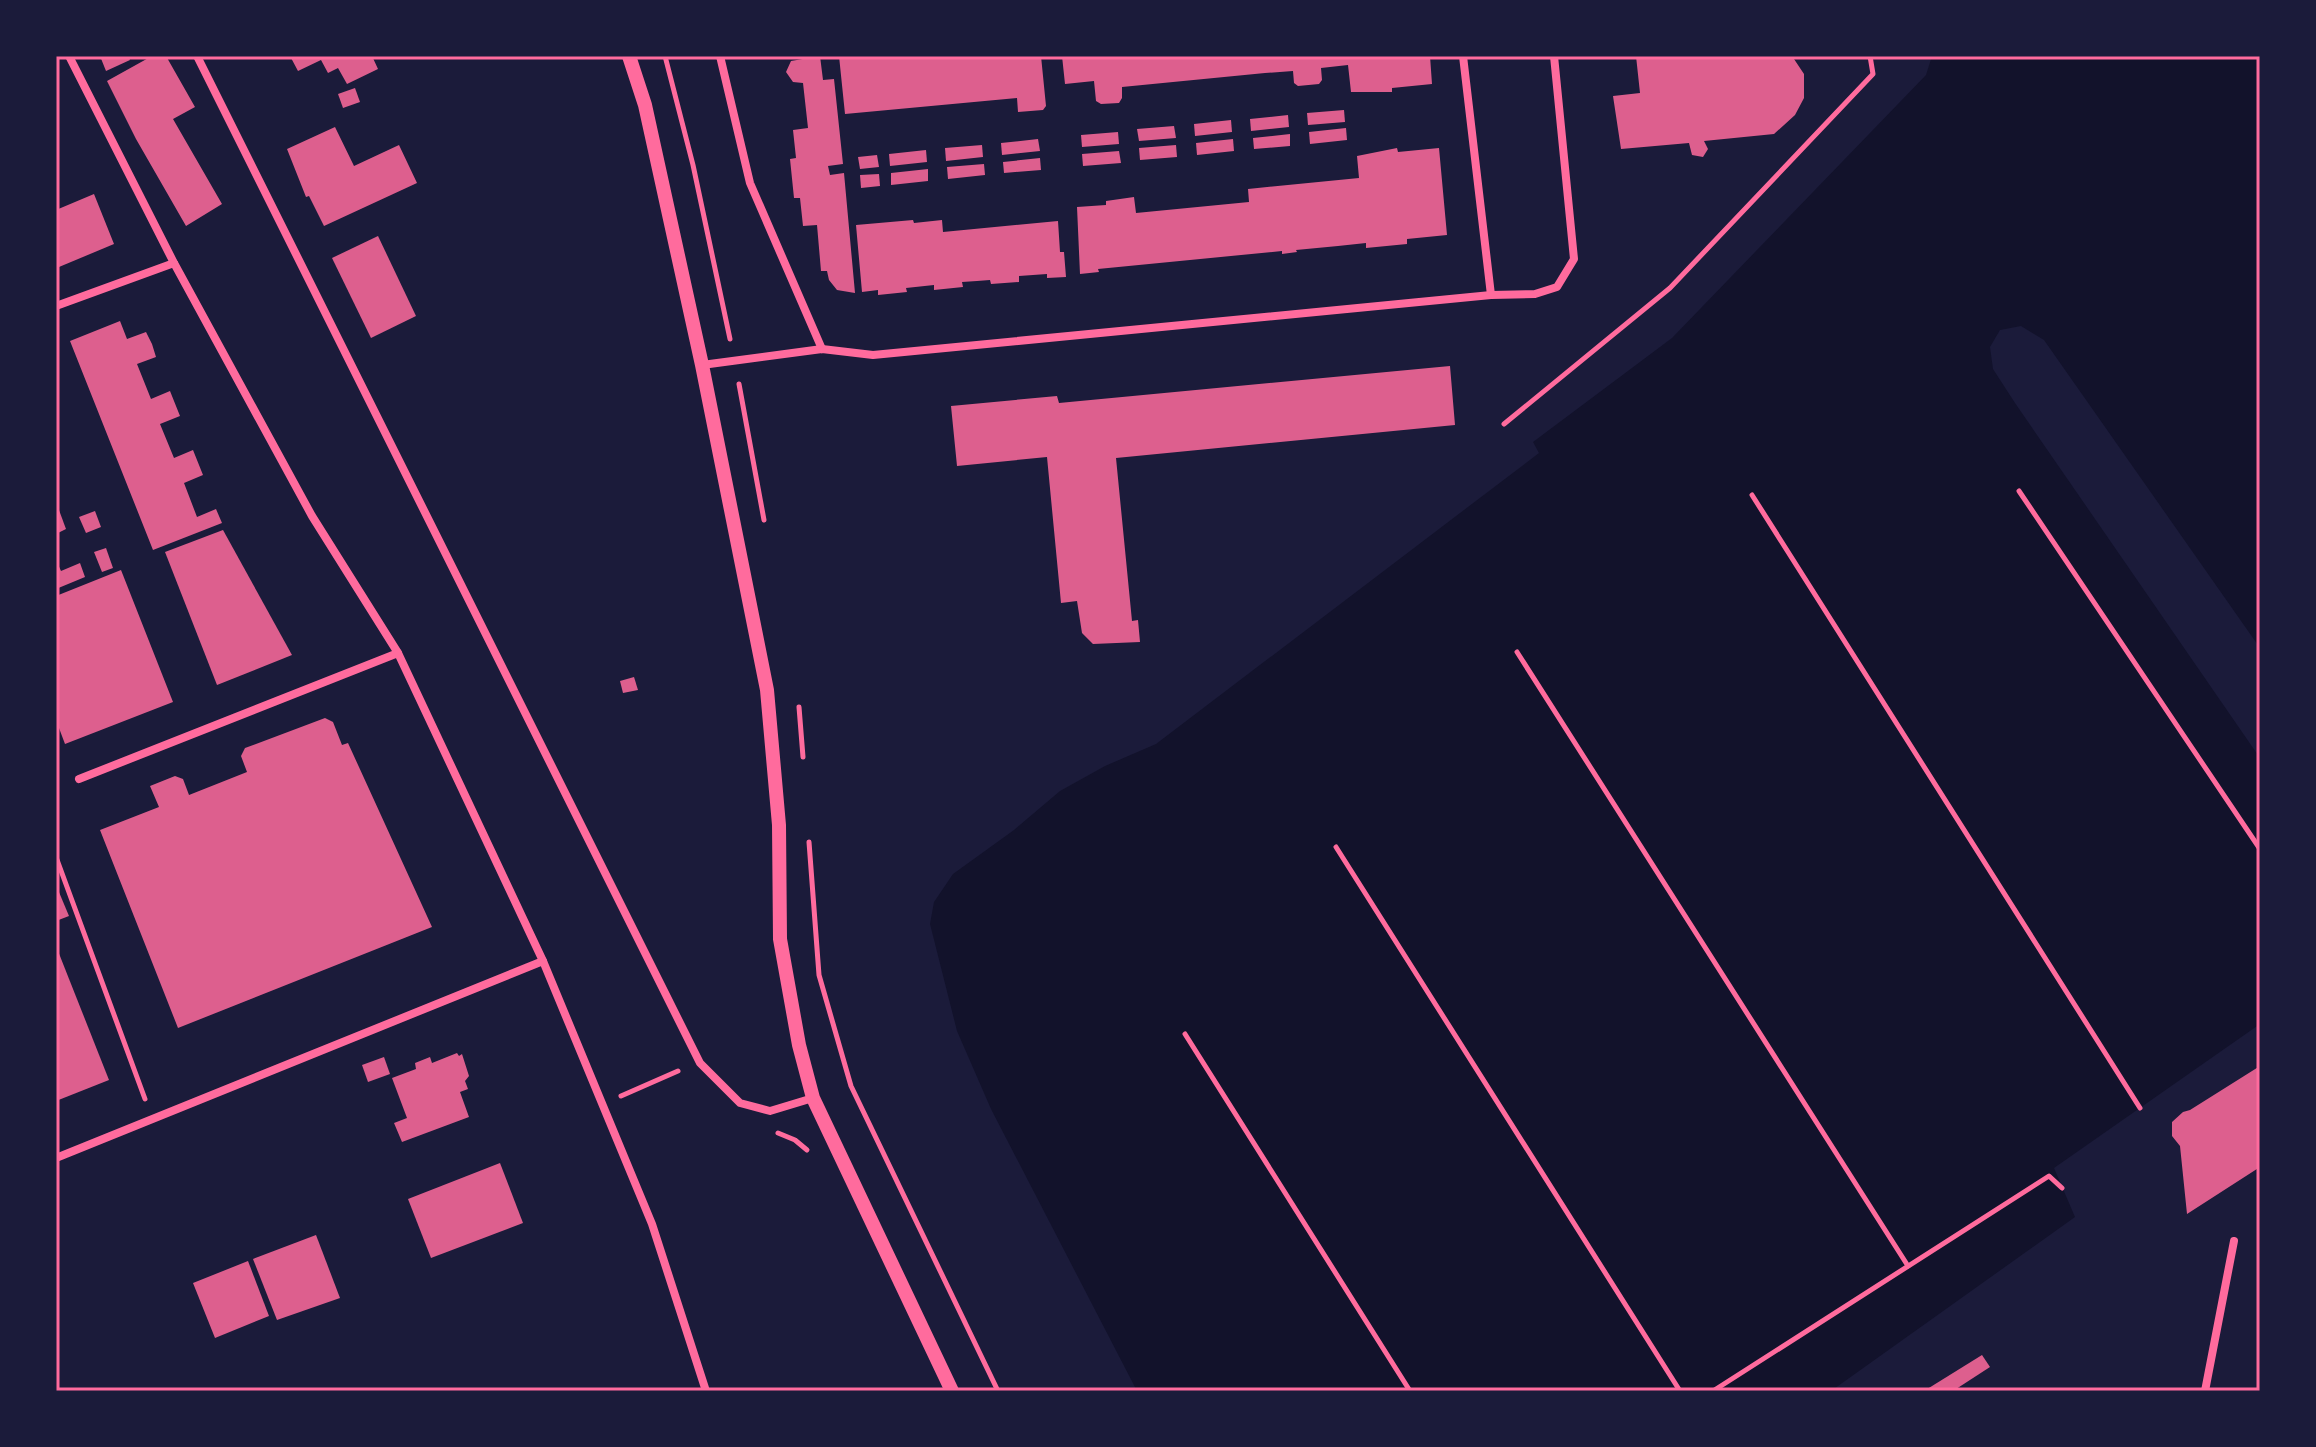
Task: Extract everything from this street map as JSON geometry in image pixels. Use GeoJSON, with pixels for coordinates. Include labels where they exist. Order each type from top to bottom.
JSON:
{"type":"FeatureCollection","features":[{"type":"Feature","properties":{"kind":"street"},"geometry":{"type":"LineString","coordinates":[[69,56],[174,263],[312,516],[398,653],[543,961],[652,1224],[706,1391]]}},
{"type":"Feature","properties":{"kind":"street"},"geometry":{"type":"LineString","coordinates":[[197,56],[700,1063],[740,1103],[770,1111],[813,1098]]}},
{"type":"Feature","properties":{"kind":"street"},"geometry":{"type":"LineString","coordinates":[[629,56],[645,105],[702,365],[767,690],[779,825],[780,939],[799,1045],[813,1098],[952,1391]]}},
{"type":"Feature","properties":{"kind":"street"},"geometry":{"type":"LineString","coordinates":[[720,56],[750,183],[822,349]]}},
{"type":"Feature","properties":{"kind":"street"},"geometry":{"type":"LineString","coordinates":[[1463,56],[1491,295]]}},
{"type":"Feature","properties":{"kind":"street"},"geometry":{"type":"LineString","coordinates":[[702,365],[822,349],[873,355],[1491,295],[1535,294],[1557,287],[1574,259],[1554,56]]}},
{"type":"Feature","properties":{"kind":"street"},"geometry":{"type":"LineString","coordinates":[[56,306],[174,263]]}},
{"type":"Feature","properties":{"kind":"street"},"geometry":{"type":"LineString","coordinates":[[79,779],[398,653]]}},
{"type":"Feature","properties":{"kind":"street"},"geometry":{"type":"LineString","coordinates":[[56,1158],[543,961]]}},
{"type":"Feature","properties":{"kind":"street"},"geometry":{"type":"LineString","coordinates":[[2205,1391],[2234,1241]]}},
{"type":"Feature","properties":{"kind":"path"},"geometry":{"type":"LineString","coordinates":[[665,56],[693,165],[735,362],[766,532]]}},
{"type":"Feature","properties":{"kind":"path"},"geometry":{"type":"LineString","coordinates":[[1504,424],[1670,288],[1873,74],[1870,56]]}},
{"type":"Feature","properties":{"kind":"path"},"geometry":{"type":"LineString","coordinates":[[2019,491],[2260,849]]}},
{"type":"Feature","properties":{"kind":"path"},"geometry":{"type":"LineString","coordinates":[[1752,495],[2140,1108]]}},
{"type":"Feature","properties":{"kind":"path"},"geometry":{"type":"LineString","coordinates":[[1517,652],[1908,1266]]}},
{"type":"Feature","properties":{"kind":"path"},"geometry":{"type":"LineString","coordinates":[[798,703],[804,764]]}},
{"type":"Feature","properties":{"kind":"path"},"geometry":{"type":"LineString","coordinates":[[809,839],[819,975],[851,1086],[998,1391]]}},
{"type":"Feature","properties":{"kind":"path"},"geometry":{"type":"LineString","coordinates":[[1336,847],[1680,1391]]}},
{"type":"Feature","properties":{"kind":"path"},"geometry":{"type":"LineString","coordinates":[[56,857],[152,1118]]}},
{"type":"Feature","properties":{"kind":"path"},"geometry":{"type":"LineString","coordinates":[[1185,1034],[1410,1391]]}},
{"type":"Feature","properties":{"kind":"path"},"geometry":{"type":"LineString","coordinates":[[602,1104],[683,1069],[688,1071]]}},
{"type":"Feature","properties":{"kind":"path"},"geometry":{"type":"LineString","coordinates":[[769,1130],[795,1140],[808,1151],[814,1162]]}},
{"type":"Feature","properties":{"kind":"path"},"geometry":{"type":"LineString","coordinates":[[1713,1391],[2049,1176],[2062,1188]]}},
{"type":"Feature","properties":{"kind":"shaded area"},"geometry":{"type":"Polygon","coordinates":[[[1932,56],[2260,56],[2260,648],[2044,340],[2021,326],[2000,330],[1990,347],[1993,369],[2015,403],[2260,758],[2260,1024],[2054,1168],[2075,1217],[1831,1391],[1137,1391],[991,1109],[957,1031],[930,924],[934,902],[953,874],[1014,830],[1060,791],[1105,766],[1156,744],[1539,453],[1533,442],[1672,338],[1926,75],[1932,56]]]}},
{"type":"Feature","properties":{"kind":"building"},"geometry":{"type":"Polygon","coordinates":[[[100,56],[128,56],[130,60],[106,71],[100,56]]]}},
{"type":"Feature","properties":{"kind":"building"},"geometry":{"type":"Polygon","coordinates":[[[152,56],[166,56],[195,107],[173,119],[222,204],[186,226],[107,81],[152,56]]]}},
{"type":"Feature","properties":{"kind":"building"},"geometry":{"type":"Polygon","coordinates":[[[290,56],[372,56],[378,69],[347,84],[338,68],[328,73],[321,60],[298,71],[290,56]]]}},
{"type":"Feature","properties":{"kind":"building"},"geometry":{"type":"Polygon","coordinates":[[[820,56],[823,80],[834,79],[843,164],[828,166],[830,175],[844,173],[855,293],[837,290],[829,280],[827,271],[821,271],[817,225],[803,226],[800,198],[794,198],[790,159],[796,158],[793,130],[808,128],[803,83],[793,82],[786,72],[791,61],[820,56]]]}},
{"type":"Feature","properties":{"kind":"building"},"geometry":{"type":"Polygon","coordinates":[[[839,56],[1041,56],[1046,106],[1043,110],[1018,112],[1017,98],[845,114],[839,56]]]}},
{"type":"Feature","properties":{"kind":"building"},"geometry":{"type":"Polygon","coordinates":[[[1062,56],[1430,56],[1432,84],[1392,88],[1392,92],[1351,92],[1348,65],[1321,68],[1322,80],[1319,84],[1298,86],[1294,83],[1293,71],[1265,73],[1122,87],[1119,103],[1101,104],[1096,101],[1094,81],[1065,84],[1062,56]]]}},
{"type":"Feature","properties":{"kind":"building"},"geometry":{"type":"Polygon","coordinates":[[[1636,56],[1792,56],[1804,74],[1804,98],[1795,115],[1774,134],[1704,141],[1708,149],[1703,157],[1692,155],[1689,143],[1621,149],[1613,96],[1640,93],[1636,56]]]}},
{"type":"Feature","properties":{"kind":"building"},"geometry":{"type":"Polygon","coordinates":[[[355,88],[360,102],[343,108],[338,94],[355,88]]]}},
{"type":"Feature","properties":{"kind":"building"},"geometry":{"type":"Polygon","coordinates":[[[1344,110],[1345,122],[1308,125],[1307,113],[1344,110]]]}},
{"type":"Feature","properties":{"kind":"building"},"geometry":{"type":"Polygon","coordinates":[[[1288,115],[1289,127],[1251,131],[1250,119],[1288,115]]]}},
{"type":"Feature","properties":{"kind":"building"},"geometry":{"type":"Polygon","coordinates":[[[1231,120],[1232,132],[1195,136],[1194,124],[1231,120]]]}},
{"type":"Feature","properties":{"kind":"building"},"geometry":{"type":"Polygon","coordinates":[[[1174,126],[1176,138],[1139,141],[1137,129],[1174,126]]]}},
{"type":"Feature","properties":{"kind":"building"},"geometry":{"type":"Polygon","coordinates":[[[335,127],[354,166],[399,145],[417,183],[324,226],[309,196],[306,197],[287,149],[335,127]]]}},
{"type":"Feature","properties":{"kind":"building"},"geometry":{"type":"Polygon","coordinates":[[[1346,128],[1347,140],[1310,144],[1309,132],[1346,128]]]}},
{"type":"Feature","properties":{"kind":"building"},"geometry":{"type":"Polygon","coordinates":[[[1118,132],[1119,144],[1082,147],[1081,135],[1118,132]]]}},
{"type":"Feature","properties":{"kind":"building"},"geometry":{"type":"Polygon","coordinates":[[[1290,134],[1290,146],[1254,149],[1253,138],[1290,134]]]}},
{"type":"Feature","properties":{"kind":"building"},"geometry":{"type":"Polygon","coordinates":[[[1038,139],[1040,151],[1002,155],[1001,143],[1038,139]]]}},
{"type":"Feature","properties":{"kind":"building"},"geometry":{"type":"Polygon","coordinates":[[[1233,139],[1234,151],[1197,155],[1196,143],[1233,139]]]}},
{"type":"Feature","properties":{"kind":"building"},"geometry":{"type":"Polygon","coordinates":[[[982,145],[983,157],[946,161],[945,148],[982,145]]]}},
{"type":"Feature","properties":{"kind":"building"},"geometry":{"type":"Polygon","coordinates":[[[1176,145],[1177,157],[1140,160],[1139,148],[1176,145]]]}},
{"type":"Feature","properties":{"kind":"building"},"geometry":{"type":"Polygon","coordinates":[[[1397,148],[1398,152],[1439,148],[1447,235],[1407,239],[1407,244],[1366,248],[1366,243],[1282,254],[1282,251],[1098,269],[1099,272],[1080,274],[1077,207],[1106,205],[1106,201],[1134,197],[1136,213],[1249,202],[1248,189],[1359,178],[1357,156],[1397,148]]]}},
{"type":"Feature","properties":{"kind":"building"},"geometry":{"type":"Polygon","coordinates":[[[926,150],[927,162],[890,166],[889,154],[926,150]]]}},
{"type":"Feature","properties":{"kind":"building"},"geometry":{"type":"Polygon","coordinates":[[[1119,151],[1121,163],[1083,166],[1082,154],[1119,151]]]}},
{"type":"Feature","properties":{"kind":"building"},"geometry":{"type":"Polygon","coordinates":[[[877,155],[879,167],[860,169],[858,157],[877,155]]]}},
{"type":"Feature","properties":{"kind":"building"},"geometry":{"type":"Polygon","coordinates":[[[1040,158],[1041,170],[1004,173],[1003,162],[1040,158]]]}},
{"type":"Feature","properties":{"kind":"building"},"geometry":{"type":"Polygon","coordinates":[[[984,164],[985,175],[948,179],[947,167],[984,164]]]}},
{"type":"Feature","properties":{"kind":"building"},"geometry":{"type":"Polygon","coordinates":[[[928,169],[928,181],[891,185],[891,173],[928,169]]]}},
{"type":"Feature","properties":{"kind":"building"},"geometry":{"type":"Polygon","coordinates":[[[879,174],[880,186],[861,188],[860,175],[879,174]]]}},
{"type":"Feature","properties":{"kind":"building"},"geometry":{"type":"Polygon","coordinates":[[[94,194],[114,244],[59,267],[56,263],[56,210],[94,194]]]}},
{"type":"Feature","properties":{"kind":"building"},"geometry":{"type":"Polygon","coordinates":[[[913,220],[914,223],[942,220],[943,232],[1058,221],[1060,252],[1064,252],[1066,277],[1047,278],[1047,274],[1019,276],[1019,282],[962,282],[963,287],[934,290],[934,285],[878,295],[878,290],[862,292],[856,225],[913,220]]]}},
{"type":"Feature","properties":{"kind":"building"},"geometry":{"type":"Polygon","coordinates":[[[378,236],[416,316],[371,338],[332,258],[378,236]]]}},
{"type":"Feature","properties":{"kind":"building"},"geometry":{"type":"Polygon","coordinates":[[[120,321],[127,339],[146,332],[152,344],[156,357],[137,364],[151,399],[170,391],[180,416],[160,424],[174,458],[193,450],[203,475],[184,483],[197,517],[216,509],[222,523],[153,550],[70,341],[120,321]]]}},
{"type":"Feature","properties":{"kind":"building"},"geometry":{"type":"Polygon","coordinates":[[[1450,366],[1455,425],[1116,458],[1132,621],[1138,620],[1140,642],[1093,644],[1082,633],[1077,601],[1061,603],[1047,457],[957,466],[951,406],[1057,396],[1059,403],[1450,366]]]}},
{"type":"Feature","properties":{"kind":"building"},"geometry":{"type":"Polygon","coordinates":[[[56,502],[66,529],[56,534],[56,502]]]}},
{"type":"Feature","properties":{"kind":"building"},"geometry":{"type":"Polygon","coordinates":[[[95,511],[101,527],[86,533],[79,517],[95,511]]]}},
{"type":"Feature","properties":{"kind":"building"},"geometry":{"type":"Polygon","coordinates":[[[223,530],[292,655],[217,685],[165,552],[223,530]]]}},
{"type":"Feature","properties":{"kind":"building"},"geometry":{"type":"Polygon","coordinates":[[[106,548],[113,568],[102,572],[94,552],[106,548]]]}},
{"type":"Feature","properties":{"kind":"building"},"geometry":{"type":"Polygon","coordinates":[[[56,560],[61,571],[80,563],[85,577],[56,589],[56,560]]]}},
{"type":"Feature","properties":{"kind":"building"},"geometry":{"type":"Polygon","coordinates":[[[121,570],[173,702],[65,744],[56,720],[56,596],[121,570]]]}},
{"type":"Feature","properties":{"kind":"building"},"geometry":{"type":"Polygon","coordinates":[[[634,677],[638,690],[623,693],[620,681],[634,677]]]}},
{"type":"Feature","properties":{"kind":"building"},"geometry":{"type":"Polygon","coordinates":[[[325,718],[333,722],[342,745],[348,743],[432,927],[178,1028],[100,830],[159,807],[150,786],[175,776],[183,779],[189,795],[247,772],[241,756],[245,748],[325,718]]]}},
{"type":"Feature","properties":{"kind":"building"},"geometry":{"type":"Polygon","coordinates":[[[56,885],[69,916],[56,921],[56,885]]]}},
{"type":"Feature","properties":{"kind":"building"},"geometry":{"type":"Polygon","coordinates":[[[56,946],[109,1080],[56,1101],[56,946]]]}},
{"type":"Feature","properties":{"kind":"building"},"geometry":{"type":"Polygon","coordinates":[[[457,1053],[459,1056],[462,1054],[469,1076],[465,1081],[468,1089],[460,1092],[469,1117],[402,1142],[394,1123],[407,1118],[392,1078],[416,1069],[415,1063],[430,1057],[432,1063],[457,1053]]]}},
{"type":"Feature","properties":{"kind":"building"},"geometry":{"type":"Polygon","coordinates":[[[384,1057],[390,1074],[368,1082],[362,1065],[384,1057]]]}},
{"type":"Feature","properties":{"kind":"building"},"geometry":{"type":"Polygon","coordinates":[[[2260,1066],[2260,1167],[2187,1214],[2180,1146],[2172,1136],[2172,1122],[2183,1112],[2260,1066]]]}},
{"type":"Feature","properties":{"kind":"building"},"geometry":{"type":"Polygon","coordinates":[[[500,1163],[523,1223],[431,1258],[408,1199],[500,1163]]]}},
{"type":"Feature","properties":{"kind":"building"},"geometry":{"type":"Polygon","coordinates":[[[316,1235],[340,1298],[277,1320],[253,1259],[316,1235]]]}},
{"type":"Feature","properties":{"kind":"building"},"geometry":{"type":"Polygon","coordinates":[[[248,1261],[269,1316],[215,1338],[193,1283],[248,1261]]]}},
{"type":"Feature","properties":{"kind":"building"},"geometry":{"type":"Polygon","coordinates":[[[1982,1355],[1990,1367],[1953,1391],[1924,1391],[1982,1355]]]}}]}
